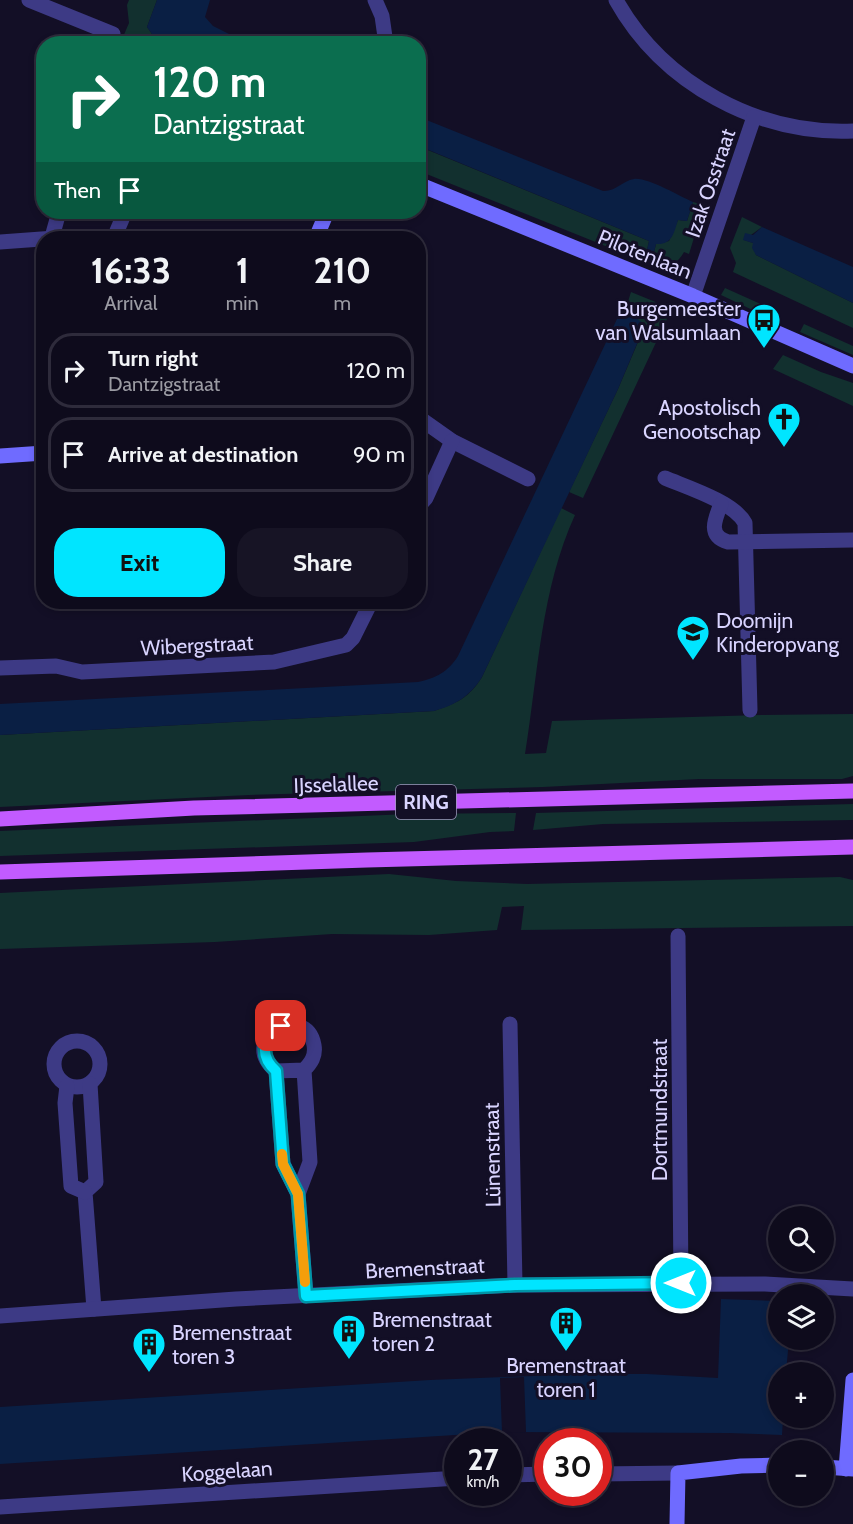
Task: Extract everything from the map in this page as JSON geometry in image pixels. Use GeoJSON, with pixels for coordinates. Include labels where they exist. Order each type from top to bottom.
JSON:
{"type":"FeatureCollection","features":[{"type":"Feature","properties":{"kind":"main road","name":"IJsselallee"},"geometry":{"type":"LineString","coordinates":[[0,819],[194,808],[853,790]]}},
{"type":"Feature","properties":{"kind":"main road"},"geometry":{"type":"LineString","coordinates":[[0,872],[853,847]]}},
{"type":"Feature","properties":{"kind":"street"},"geometry":{"type":"LineString","coordinates":[[29,0],[107,36]]}},
{"type":"Feature","properties":{"kind":"street"},"geometry":{"type":"LineString","coordinates":[[375,0],[382,16],[385,36]]}},
{"type":"Feature","properties":{"kind":"street","name":"Izak Osstraat"},"geometry":{"type":"LineString","coordinates":[[616,0],[628,21],[666,63],[699,87],[754,117],[829,132],[853,131]]}},
{"type":"Feature","properties":{"kind":"street","name":"Izak Osstraat"},"geometry":{"type":"LineString","coordinates":[[693,296],[754,117]]}},
{"type":"Feature","properties":{"kind":"street","name":"Pilotenlaan"},"geometry":{"type":"LineString","coordinates":[[426,186],[693,296],[853,366]]}},
{"type":"Feature","properties":{"kind":"street"},"geometry":{"type":"LineString","coordinates":[[0,242],[36,239]]}},
{"type":"Feature","properties":{"kind":"street"},"geometry":{"type":"LineString","coordinates":[[426,423],[452,441],[528,479]]}},
{"type":"Feature","properties":{"kind":"street"},"geometry":{"type":"LineString","coordinates":[[426,498],[452,441]]}},
{"type":"Feature","properties":{"kind":"street"},"geometry":{"type":"LineString","coordinates":[[0,456],[36,454]]}},
{"type":"Feature","properties":{"kind":"street"},"geometry":{"type":"LineString","coordinates":[[665,478],[721,504],[742,518],[745,523],[750,710]]}},
{"type":"Feature","properties":{"kind":"street"},"geometry":{"type":"LineString","coordinates":[[721,504],[714,523],[716,534],[718,538],[728,542],[853,540]]}},
{"type":"Feature","properties":{"kind":"street","name":"Wibergstraat"},"geometry":{"type":"LineString","coordinates":[[0,668],[56,666],[82,672],[274,662],[346,645],[353,638],[367,609]]}},
{"type":"Feature","properties":{"kind":"street","name":"Dortmundstraat"},"geometry":{"type":"LineString","coordinates":[[678,936],[681,1283]]}},
{"type":"Feature","properties":{"kind":"street","name":"Lünenstraat"},"geometry":{"type":"LineString","coordinates":[[510,1024],[515,1285]]}},
{"type":"Feature","properties":{"kind":"street"},"geometry":{"type":"LineString","coordinates":[[298,1194],[310,1162],[304,1070],[313,1058],[313,1041],[304,1029],[289,1025],[274,1030],[265,1043],[266,1059],[276,1071],[283,1164],[298,1194],[306,1296]]}},
{"type":"Feature","properties":{"kind":"street"},"geometry":{"type":"LineString","coordinates":[[85,1192],[96,1182],[90,1084],[99,1072],[99,1057],[87,1043],[74,1041],[62,1047],[54,1059],[56,1076],[67,1086],[90,1084]]}},
{"type":"Feature","properties":{"kind":"street"},"geometry":{"type":"LineString","coordinates":[[276,1071],[304,1070]]}},
{"type":"Feature","properties":{"kind":"street"},"geometry":{"type":"LineString","coordinates":[[67,1086],[65,1103],[71,1186],[85,1192]]}},
{"type":"Feature","properties":{"kind":"street"},"geometry":{"type":"LineString","coordinates":[[85,1192],[94,1309]]}},
{"type":"Feature","properties":{"kind":"street","name":"Bremenstraat"},"geometry":{"type":"LineString","coordinates":[[0,1316],[515,1285],[681,1283],[765,1284],[853,1289]]}},
{"type":"Feature","properties":{"kind":"street"},"geometry":{"type":"LineString","coordinates":[[834,1468],[850,1469],[853,1380]]}},
{"type":"Feature","properties":{"kind":"street"},"geometry":{"type":"LineString","coordinates":[[612,1474],[678,1473],[768,1465]]}},
{"type":"Feature","properties":{"kind":"street"},"geometry":{"type":"LineString","coordinates":[[677,1524],[678,1473]]}},
{"type":"Feature","properties":{"kind":"street","name":"Koggelaan"},"geometry":{"type":"LineString","coordinates":[[0,1508],[444,1479]]}},
{"type":"Feature","properties":{"kind":"green space"},"geometry":{"type":"Polygon","coordinates":[[[129,0],[157,0],[147,27],[153,36],[123,36],[129,23],[127,5],[129,0]]]}},
{"type":"Feature","properties":{"kind":"green space"},"geometry":{"type":"Polygon","coordinates":[[[426,149],[649,241],[647,250],[654,252],[656,244],[669,241],[678,220],[687,221],[693,202],[704,205],[689,254],[684,252],[670,272],[426,174],[426,149]]]}},
{"type":"Feature","properties":{"kind":"green space"},"geometry":{"type":"Polygon","coordinates":[[[742,217],[762,227],[744,240],[753,243],[756,255],[853,303],[853,328],[733,272],[736,263],[730,248],[742,217]]]}},
{"type":"Feature","properties":{"kind":"green space"},"geometry":{"type":"Polygon","coordinates":[[[725,288],[765,306],[761,314],[721,295],[725,288]]]}},
{"type":"Feature","properties":{"kind":"green space"},"geometry":{"type":"Polygon","coordinates":[[[631,292],[658,303],[667,319],[583,498],[569,492],[644,328],[629,316],[617,319],[620,310],[625,311],[631,292]]]}},
{"type":"Feature","properties":{"kind":"green space"},"geometry":{"type":"Polygon","coordinates":[[[804,324],[853,346],[853,355],[800,332],[804,324]]]}},
{"type":"Feature","properties":{"kind":"green space"},"geometry":{"type":"Polygon","coordinates":[[[783,355],[853,383],[853,406],[773,369],[783,355]]]}},
{"type":"Feature","properties":{"kind":"green space"},"geometry":{"type":"Polygon","coordinates":[[[561,508],[575,515],[555,572],[548,602],[525,754],[546,753],[552,721],[853,714],[853,776],[842,779],[699,779],[543,787],[249,795],[0,807],[0,735],[434,711],[456,702],[467,695],[482,677],[561,508]]]}},
{"type":"Feature","properties":{"kind":"green space"},"geometry":{"type":"Polygon","coordinates":[[[853,804],[853,820],[603,824],[533,830],[536,813],[853,804]]]}},
{"type":"Feature","properties":{"kind":"green space"},"geometry":{"type":"Polygon","coordinates":[[[516,813],[514,831],[414,842],[0,856],[0,831],[409,814],[516,813]]]}},
{"type":"Feature","properties":{"kind":"green space"},"geometry":{"type":"Polygon","coordinates":[[[389,874],[456,881],[527,884],[840,877],[853,880],[853,926],[521,930],[524,906],[502,907],[497,930],[429,935],[332,934],[215,942],[0,949],[0,893],[389,874]]]}},
{"type":"Feature","properties":{"kind":"water"},"geometry":{"type":"Polygon","coordinates":[[[157,0],[210,0],[205,17],[213,26],[233,36],[153,36],[147,27],[157,0]]]}},
{"type":"Feature","properties":{"kind":"water"},"geometry":{"type":"Polygon","coordinates":[[[426,120],[603,191],[611,190],[634,179],[640,179],[693,202],[687,221],[678,220],[674,234],[666,243],[656,244],[654,252],[647,250],[649,241],[426,149],[426,120]]]}},
{"type":"Feature","properties":{"kind":"water"},"geometry":{"type":"Polygon","coordinates":[[[762,227],[853,267],[853,303],[756,255],[752,248],[753,243],[743,240],[745,233],[753,235],[762,227]]]}},
{"type":"Feature","properties":{"kind":"water"},"geometry":{"type":"Polygon","coordinates":[[[632,308],[639,310],[637,319],[643,323],[644,327],[618,389],[482,677],[462,699],[434,711],[0,735],[0,704],[418,682],[441,674],[458,656],[617,319],[629,316],[632,308]]]}},
{"type":"Feature","properties":{"kind":"water"},"geometry":{"type":"Polygon","coordinates":[[[721,1299],[768,1301],[768,1350],[788,1350],[787,1362],[768,1362],[768,1428],[782,1428],[782,1435],[612,1432],[612,1428],[534,1428],[534,1432],[522,1432],[522,1428],[444,1428],[444,1436],[0,1464],[0,1407],[430,1380],[583,1374],[647,1374],[718,1378],[721,1299]]]}},
{"type":"Feature","properties":{"kind":"pier"},"geometry":{"type":"Polygon","coordinates":[[[524,1377],[526,1432],[522,1432],[522,1428],[502,1428],[500,1378],[524,1377]]]}},
{"type":"Feature","properties":{"kind":"slow traffic"},"geometry":{"type":"LineString","coordinates":[[282,1154],[283,1164],[298,1194],[305,1282]]}},
{"type":"Feature","properties":{"kind":"place","name":"Burgemeester van Walsumlaan"},"geometry":{"type":"Point","coordinates":[764,349]}},
{"type":"Feature","properties":{"kind":"place","name":"Apostolisch Genootschap"},"geometry":{"type":"Point","coordinates":[784,448]}},
{"type":"Feature","properties":{"kind":"place","name":"Doomijn Kinderopvang"},"geometry":{"type":"Point","coordinates":[693,661]}},
{"type":"Feature","properties":{"kind":"place","name":"Bremenstraat toren 1"},"geometry":{"type":"Point","coordinates":[566,1352]}},
{"type":"Feature","properties":{"kind":"place","name":"Bremenstraat toren 2"},"geometry":{"type":"Point","coordinates":[349,1360]}},
{"type":"Feature","properties":{"kind":"place","name":"Bremenstraat toren 3"},"geometry":{"type":"Point","coordinates":[149,1373]}},
{"type":"Feature","properties":{"kind":"route"},"geometry":{"type":"LineString","coordinates":[[281,1026],[268,1036],[264,1052],[270,1066],[276,1071],[283,1164],[298,1194],[306,1296],[515,1285],[681,1283]]}}]}
